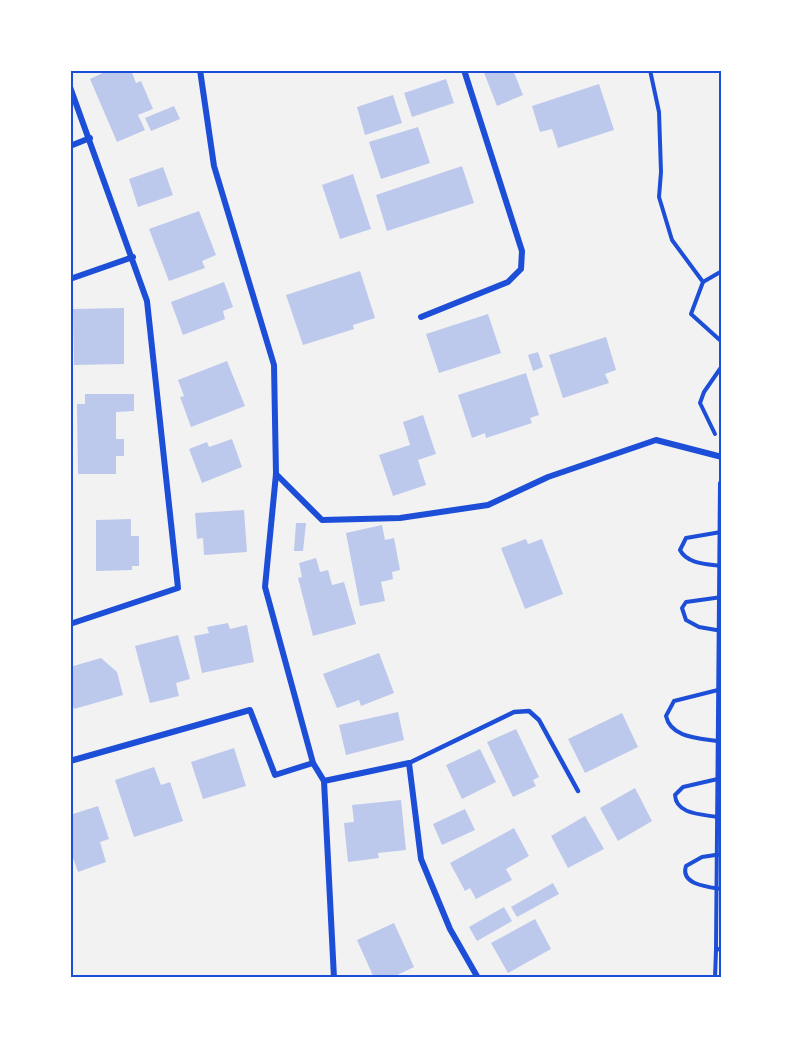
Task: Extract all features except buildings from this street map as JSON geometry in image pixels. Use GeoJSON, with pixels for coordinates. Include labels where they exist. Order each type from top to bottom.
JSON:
{"type":"FeatureCollection","features":[{"type":"Feature","properties":{"kind":"street"},"geometry":{"type":"LineString","coordinates":[[200,70],[214,166],[274,365],[276,474],[265,587],[313,763],[324,781],[334,978]]}},
{"type":"Feature","properties":{"kind":"street"},"geometry":{"type":"LineString","coordinates":[[421,317],[508,282],[521,269],[522,250],[464,70]]}},
{"type":"Feature","properties":{"kind":"street"},"geometry":{"type":"LineString","coordinates":[[70,87],[147,301],[178,588],[70,624]]}},
{"type":"Feature","properties":{"kind":"street"},"geometry":{"type":"LineString","coordinates":[[70,146],[90,138]]}},
{"type":"Feature","properties":{"kind":"street"},"geometry":{"type":"LineString","coordinates":[[70,279],[133,257]]}},
{"type":"Feature","properties":{"kind":"street"},"geometry":{"type":"LineString","coordinates":[[276,474],[322,520],[400,518],[488,505],[548,477],[656,440],[720,457]]}},
{"type":"Feature","properties":{"kind":"street"},"geometry":{"type":"LineString","coordinates":[[70,761],[250,710],[275,775],[313,763]]}},
{"type":"Feature","properties":{"kind":"street"},"geometry":{"type":"LineString","coordinates":[[324,781],[409,763],[421,859],[450,929],[478,978]]}},
{"type":"Feature","properties":{"kind":"lane"},"geometry":{"type":"LineString","coordinates":[[409,763],[514,712],[529,711],[539,720],[578,791]]}},
{"type":"Feature","properties":{"kind":"path"},"geometry":{"type":"LineString","coordinates":[[650,70],[659,112],[661,172],[659,197],[672,240],[703,282]]}},
{"type":"Feature","properties":{"kind":"path"},"geometry":{"type":"LineString","coordinates":[[722,270],[703,282],[691,314],[722,342]]}},
{"type":"Feature","properties":{"kind":"path"},"geometry":{"type":"LineString","coordinates":[[715,978],[715,888],[720,779],[721,483],[718,439],[700,403],[704,392],[722,366]]}},
{"type":"Feature","properties":{"kind":"path"},"geometry":{"type":"LineString","coordinates":[[720,532],[686,538],[680,550],[683,556],[696,562],[720,566]]}},
{"type":"Feature","properties":{"kind":"path"},"geometry":{"type":"LineString","coordinates":[[719,631],[699,627],[686,620],[682,608],[686,602],[720,598]]}},
{"type":"Feature","properties":{"kind":"path"},"geometry":{"type":"LineString","coordinates":[[719,741],[679,733],[668,723],[666,716],[674,701],[720,690]]}},
{"type":"Feature","properties":{"kind":"path"},"geometry":{"type":"LineString","coordinates":[[719,817],[683,810],[675,801],[675,795],[683,788],[720,779]]}},
{"type":"Feature","properties":{"kind":"path"},"geometry":{"type":"LineString","coordinates":[[722,854],[702,857],[686,866],[685,872],[686,877],[699,886],[722,889]]}},
{"type":"Feature","properties":{"kind":"path"},"geometry":{"type":"LineString","coordinates":[[716,950],[722,948]]}}]}
